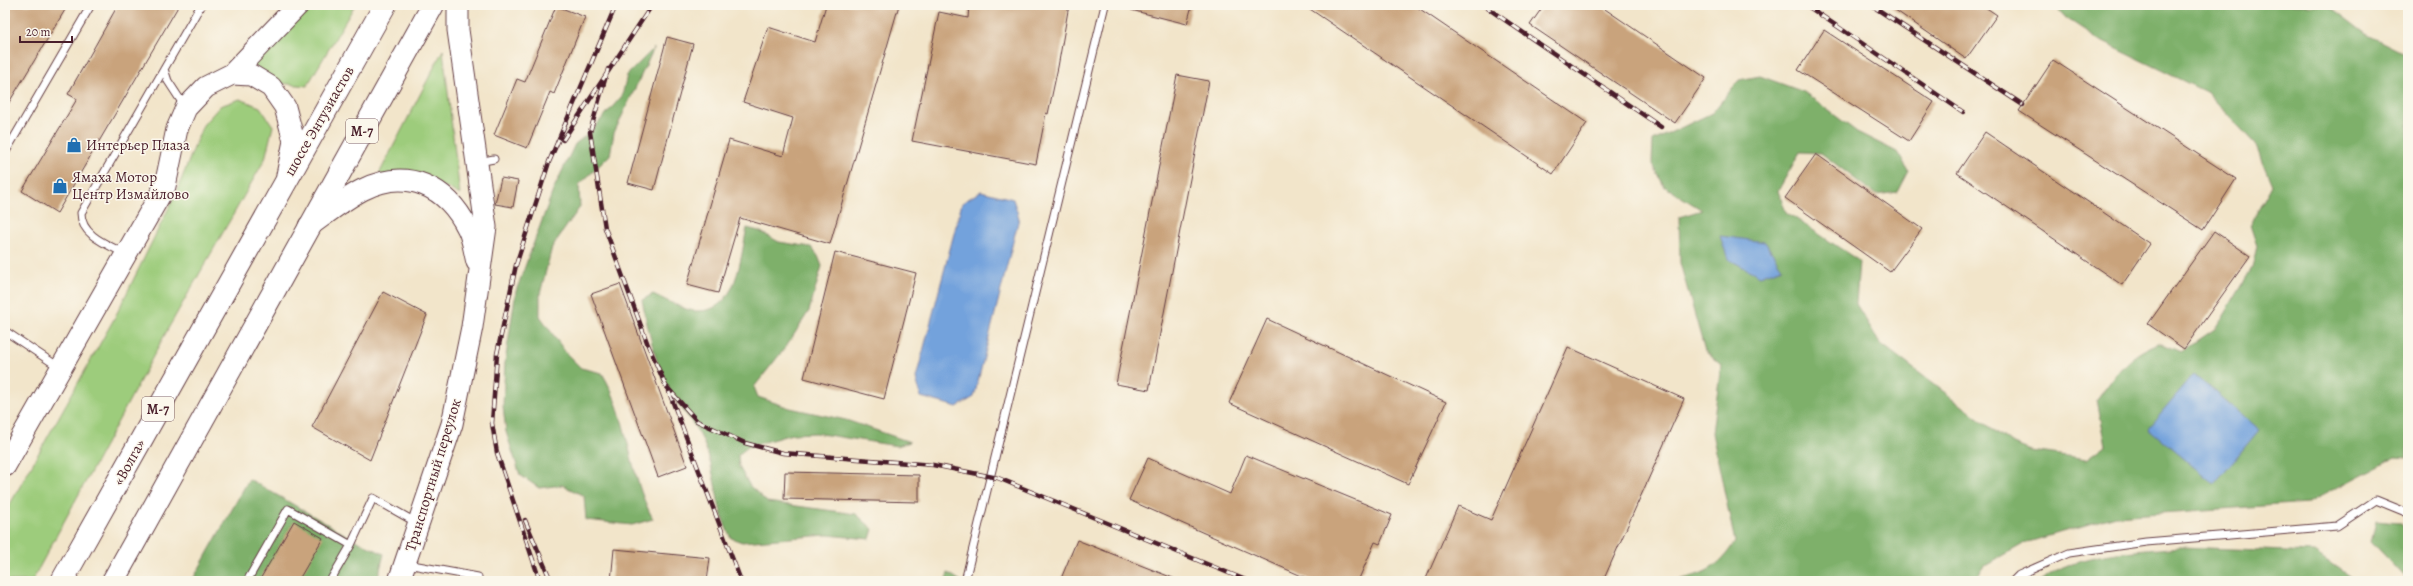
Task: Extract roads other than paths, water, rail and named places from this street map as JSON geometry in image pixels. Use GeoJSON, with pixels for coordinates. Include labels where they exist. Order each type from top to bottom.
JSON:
{"type":"FeatureCollection","features":[{"type":"Feature","properties":{"kind":"highway","name":"шоссе Энтузиастов"},"geometry":{"type":"LineString","coordinates":[[254,237],[385,5]]}},
{"type":"Feature","properties":{"kind":"highway","name":"М-7"},"geometry":{"type":"LineString","coordinates":[[113,581],[291,257],[433,5]]}},
{"type":"Feature","properties":{"kind":"highway","name":"«Волга»"},"geometry":{"type":"LineString","coordinates":[[62,581],[254,237]]}},
{"type":"Feature","properties":{"kind":"street"},"geometry":{"type":"LineString","coordinates":[[5,466],[165,186],[177,129],[186,108],[206,88],[232,74],[298,5]]}},
{"type":"Feature","properties":{"kind":"street","name":"Транспортный переулок"},"geometry":{"type":"LineString","coordinates":[[402,572],[452,424],[482,283],[486,227],[486,160],[458,30],[458,5]]}},
{"type":"Feature","properties":{"kind":"street"},"geometry":{"type":"LineString","coordinates":[[232,74],[251,74],[271,87],[285,107],[294,141],[286,180]]}},
{"type":"Feature","properties":{"kind":"street"},"geometry":{"type":"LineString","coordinates":[[309,226],[369,187],[390,182],[413,180],[444,197],[458,211],[469,231],[482,283]]}},
{"type":"Feature","properties":{"kind":"lane"},"geometry":{"type":"LineString","coordinates":[[5,153],[91,5]]}},
{"type":"Feature","properties":{"kind":"lane"},"geometry":{"type":"LineString","coordinates":[[126,254],[88,232],[81,224],[82,213],[201,5]]}},
{"type":"Feature","properties":{"kind":"lane"},"geometry":{"type":"LineString","coordinates":[[965,581],[1105,5]]}},
{"type":"Feature","properties":{"kind":"lane"},"geometry":{"type":"LineString","coordinates":[[164,69],[168,81],[186,108]]}},
{"type":"Feature","properties":{"kind":"lane"},"geometry":{"type":"LineString","coordinates":[[5,331],[61,368]]}},
{"type":"Feature","properties":{"kind":"lane"},"geometry":{"type":"LineString","coordinates":[[330,581],[351,545],[373,498],[418,524]]}},
{"type":"Feature","properties":{"kind":"lane"},"geometry":{"type":"LineString","coordinates":[[2013,581],[2019,575],[2069,553],[2146,542],[2338,526],[2376,500],[2408,513]]}},
{"type":"Feature","properties":{"kind":"lane"},"geometry":{"type":"LineString","coordinates":[[247,581],[288,509],[351,545]]}},
{"type":"Feature","properties":{"kind":"lane"},"geometry":{"type":"LineString","coordinates":[[402,572],[478,580]]}},
{"type":"Feature","properties":{"kind":"water"},"geometry":{"type":"Polygon","coordinates":[[[981,191],[1013,199],[1019,218],[974,397],[957,407],[921,397],[916,378],[962,203],[981,191]]]}},
{"type":"Feature","properties":{"kind":"water"},"geometry":{"type":"Polygon","coordinates":[[[1720,236],[1765,242],[1782,268],[1760,276],[1728,259],[1720,236]]]}},
{"type":"Feature","properties":{"kind":"water"},"geometry":{"type":"Polygon","coordinates":[[[2194,374],[2259,430],[2214,484],[2148,428],[2194,374]]]}},
{"type":"Feature","properties":{"kind":"railway"},"geometry":{"type":"LineString","coordinates":[[540,581],[497,453],[492,423],[497,354],[516,265],[549,162],[616,5]]}},
{"type":"Feature","properties":{"kind":"railway"},"geometry":{"type":"LineString","coordinates":[[563,140],[652,5]]}},
{"type":"Feature","properties":{"kind":"railway"},"geometry":{"type":"LineString","coordinates":[[1483,5],[1661,127]]}},
{"type":"Feature","properties":{"kind":"railway"},"geometry":{"type":"LineString","coordinates":[[1806,5],[1963,112]]}},
{"type":"Feature","properties":{"kind":"railway"},"geometry":{"type":"LineString","coordinates":[[1871,5],[2023,105]]}},
{"type":"Feature","properties":{"kind":"railway"},"geometry":{"type":"LineString","coordinates":[[608,69],[590,132],[605,228],[648,345],[666,386],[697,421],[745,443],[783,453],[933,465],[998,478],[1248,581]]}},
{"type":"Feature","properties":{"kind":"railway"},"geometry":{"type":"LineString","coordinates":[[669,392],[741,581]]}},
{"type":"Feature","properties":{"kind":"railway"},"geometry":{"type":"LineString","coordinates":[[525,520],[551,581]]}},
{"type":"Feature","properties":{"kind":"place","name":"Интерьер Плаза"},"geometry":{"type":"Point","coordinates":[74,145]}},
{"type":"Feature","properties":{"kind":"place","name":"Ямаха Мотор Центр Измайлово"},"geometry":{"type":"Point","coordinates":[60,186]}}]}
